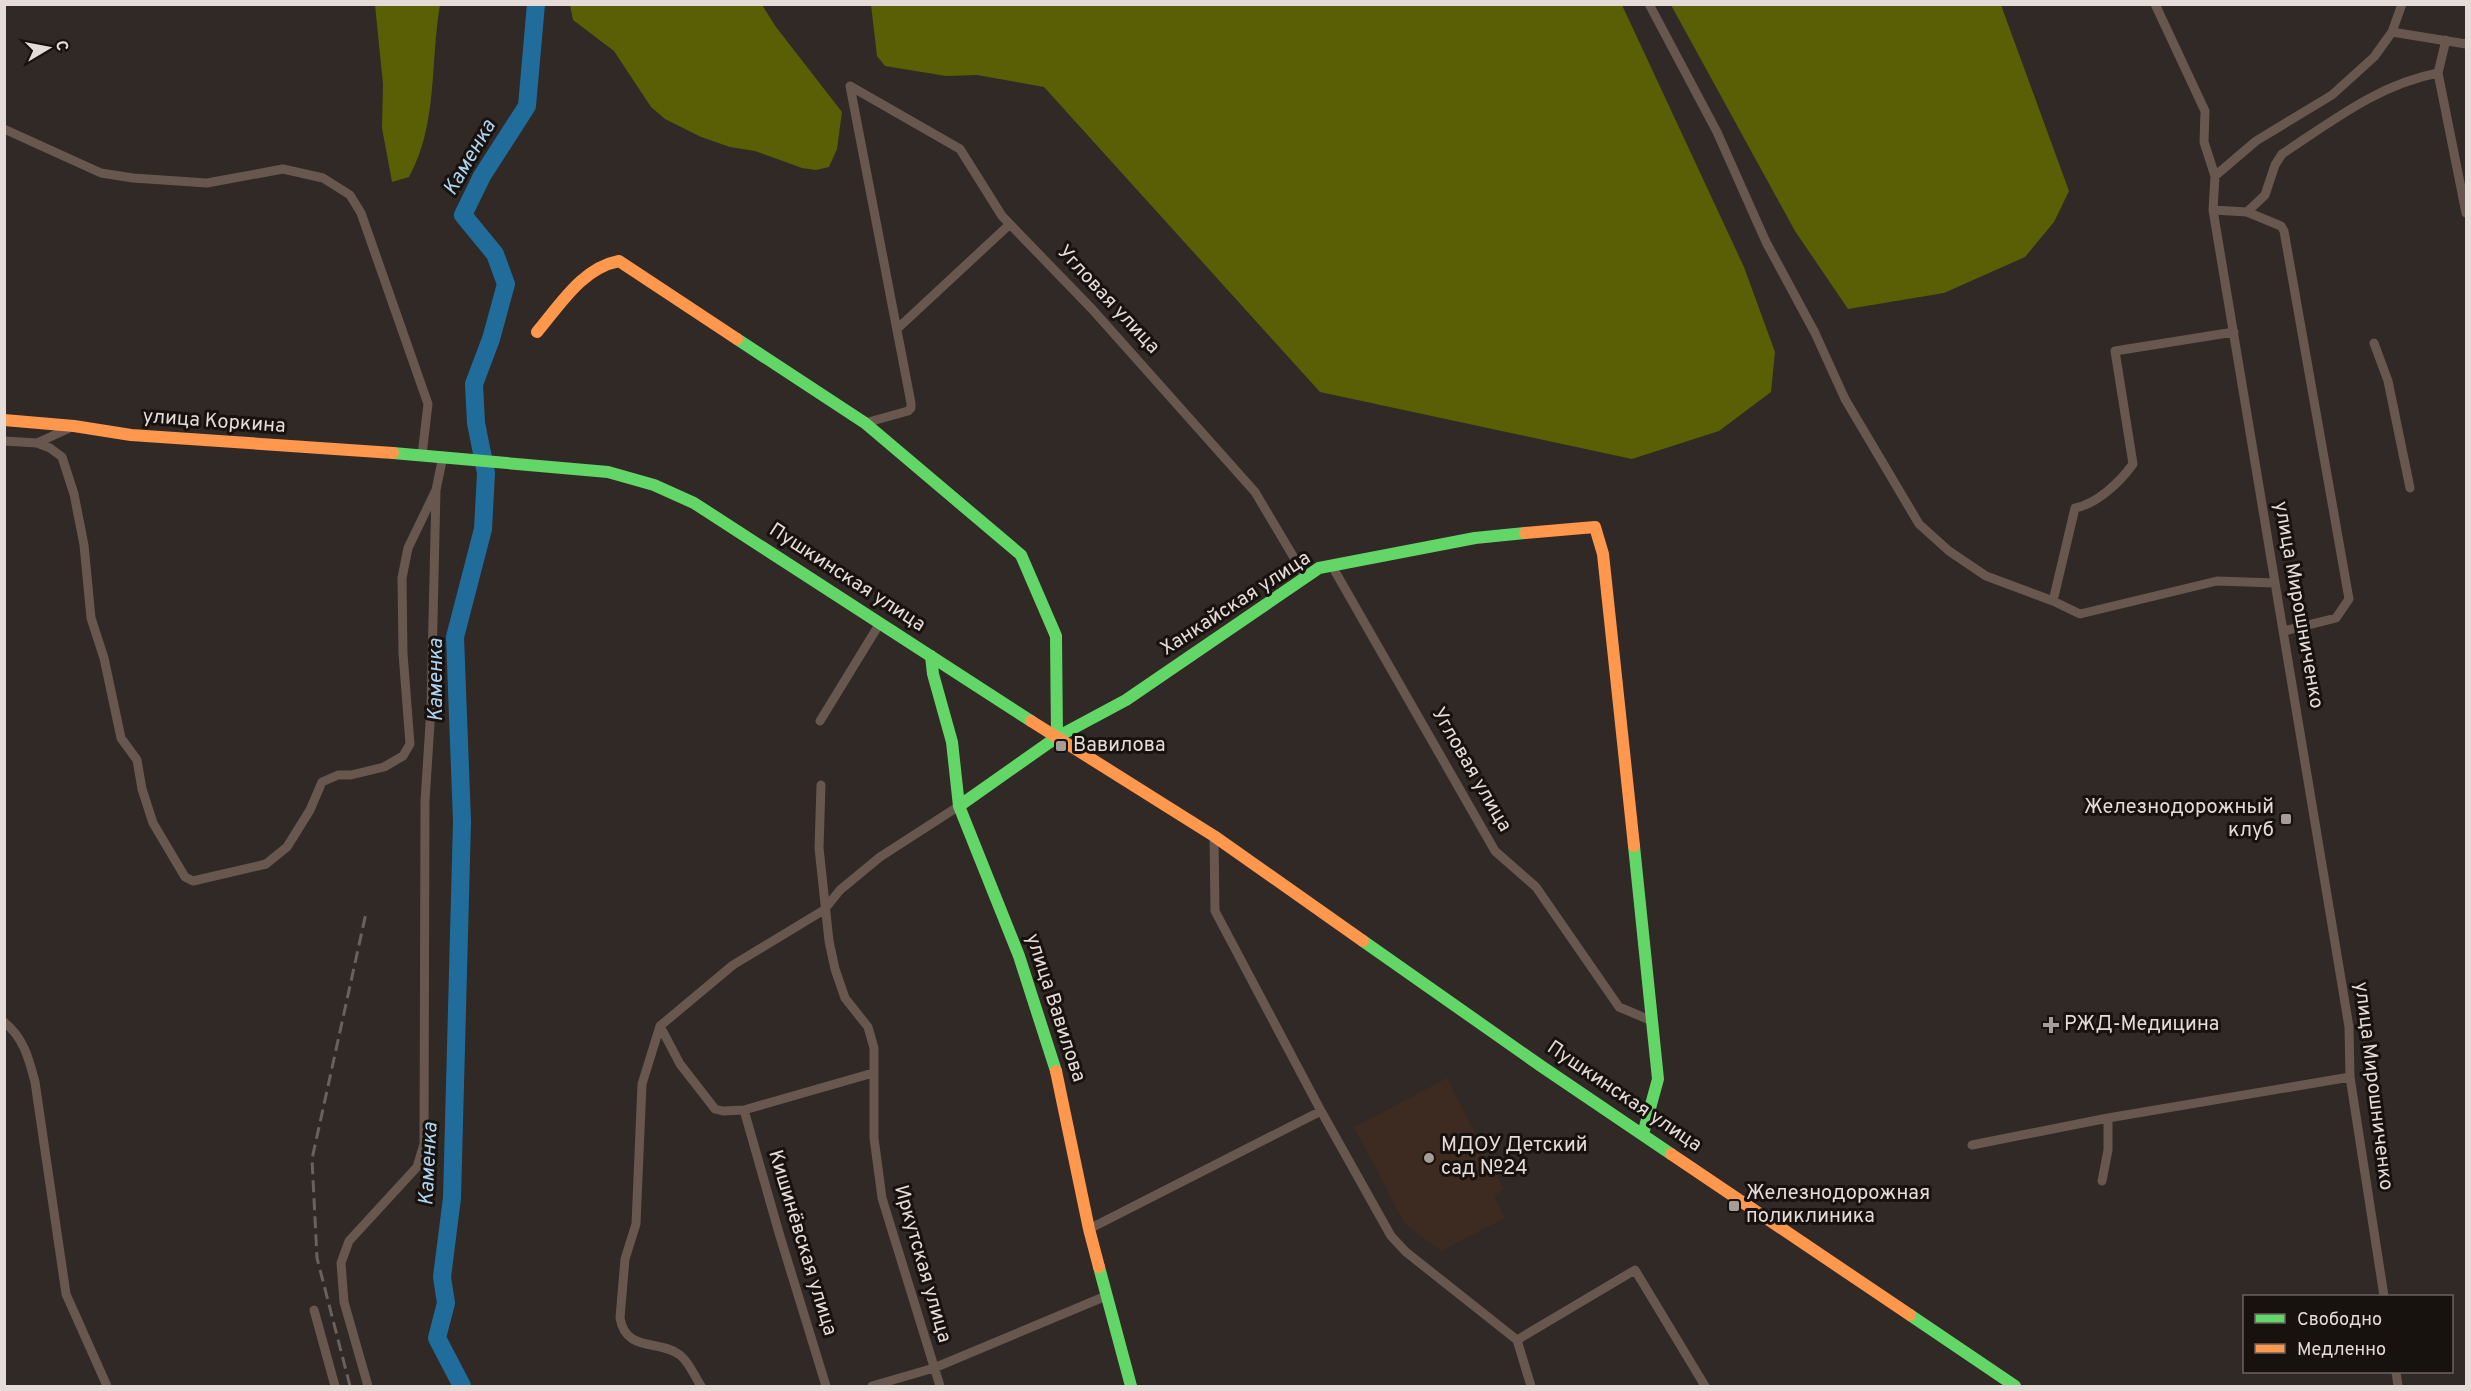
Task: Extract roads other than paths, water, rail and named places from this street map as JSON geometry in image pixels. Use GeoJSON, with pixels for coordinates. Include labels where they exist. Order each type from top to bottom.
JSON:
{"type":"FeatureCollection","features":[{"type":"Feature","properties":{"kind":"street"},"geometry":{"type":"LineString","coordinates":[[1649,4],[1717,132],[1767,242],[1815,333],[1845,399],[1919,524],[1949,551],[1986,576],[2053,601],[2080,614],[2217,581],[2275,583]]}},
{"type":"Feature","properties":{"kind":"street"},"geometry":{"type":"LineString","coordinates":[[2155,4],[2205,111],[2204,142],[2215,176],[2256,141],[2332,95],[2374,57],[2392,32],[2402,4]]}},
{"type":"Feature","properties":{"kind":"street"},"geometry":{"type":"LineString","coordinates":[[2392,32],[2466,44]]}},
{"type":"Feature","properties":{"kind":"street"},"geometry":{"type":"LineString","coordinates":[[2446,40],[2438,72],[2466,213]]}},
{"type":"Feature","properties":{"kind":"street"},"geometry":{"type":"LineString","coordinates":[[2247,212],[2265,195],[2275,165],[2282,154],[2377,94],[2411,78],[2438,72]]}},
{"type":"Feature","properties":{"kind":"street","name":"Угловая улица"},"geometry":{"type":"LineString","coordinates":[[897,329],[850,86],[960,149],[1002,216],[1092,309],[1255,492],[1305,578]]}},
{"type":"Feature","properties":{"kind":"street"},"geometry":{"type":"LineString","coordinates":[[4,129],[101,173],[133,178],[207,183],[283,169],[323,178],[350,195],[361,213],[428,404],[422,455]]}},
{"type":"Feature","properties":{"kind":"street","name":"улица Мирошниченко"},"geometry":{"type":"LineString","coordinates":[[2215,176],[2213,210],[2349,1027],[2350,1077],[2384,1295]]}},
{"type":"Feature","properties":{"kind":"street"},"geometry":{"type":"LineString","coordinates":[[2213,210],[2247,212],[2281,226],[2284,231],[2349,599],[2336,618],[2284,631]]}},
{"type":"Feature","properties":{"kind":"street"},"geometry":{"type":"LineString","coordinates":[[865,423],[908,411],[911,408],[897,329],[1010,224]]}},
{"type":"Feature","properties":{"kind":"street"},"geometry":{"type":"LineString","coordinates":[[537,332],[589,274],[610,261],[618,261],[865,423],[1021,555],[1056,636],[1056,737]]}},
{"type":"Feature","properties":{"kind":"street"},"geometry":{"type":"LineString","coordinates":[[2053,601],[2075,508],[2083,506],[2102,494],[2125,475],[2133,464],[2115,351],[2234,332]]}},
{"type":"Feature","properties":{"kind":"street"},"geometry":{"type":"LineString","coordinates":[[2374,343],[2388,381],[2410,488]]}},
{"type":"Feature","properties":{"kind":"street","name":"улица Коркина"},"geometry":{"type":"LineString","coordinates":[[4,420],[74,426],[131,435],[422,455]]}},
{"type":"Feature","properties":{"kind":"street"},"geometry":{"type":"LineString","coordinates":[[38,443],[74,426]]}},
{"type":"Feature","properties":{"kind":"street"},"geometry":{"type":"LineString","coordinates":[[4,441],[38,443],[62,457],[74,494],[84,545],[91,618],[104,658],[121,738],[137,760],[142,789],[153,824],[184,877],[193,881],[266,864],[287,847],[310,810],[322,782],[338,775],[351,775],[384,767],[403,756],[410,744],[403,654],[402,578],[408,548],[436,490]]}},
{"type":"Feature","properties":{"kind":"street","name":"Пушкинская улица"},"geometry":{"type":"LineString","coordinates":[[422,455],[523,462],[608,472],[654,485],[694,503],[1056,737],[1214,836],[1541,1066],[2015,1386]]}},
{"type":"Feature","properties":{"kind":"street"},"geometry":{"type":"LineString","coordinates":[[368,1386],[344,1302],[341,1263],[349,1241],[417,1167],[424,1144],[425,801],[431,708],[436,490],[443,456]]}},
{"type":"Feature","properties":{"kind":"street","name":"Ханкайская улица"},"geometry":{"type":"LineString","coordinates":[[959,806],[1056,737],[1126,700],[1319,568],[1475,538],[1595,527],[1604,554],[1652,1021]]}},
{"type":"Feature","properties":{"kind":"street","name":"Угловая улица"},"geometry":{"type":"LineString","coordinates":[[1332,566],[1495,851],[1536,887],[1619,1007],[1652,1021]]}},
{"type":"Feature","properties":{"kind":"street"},"geometry":{"type":"LineString","coordinates":[[820,721],[880,623]]}},
{"type":"Feature","properties":{"kind":"street","name":"улица Вавилова"},"geometry":{"type":"LineString","coordinates":[[931,656],[933,674],[952,742],[959,806],[1019,956],[1061,1085],[1089,1229],[1131,1386]]}},
{"type":"Feature","properties":{"kind":"street","name":"Иркутская улица"},"geometry":{"type":"LineString","coordinates":[[821,785],[819,848],[824,910],[835,969],[845,998],[868,1027],[874,1048],[874,1137],[882,1198],[940,1386]]}},
{"type":"Feature","properties":{"kind":"street"},"geometry":{"type":"LineString","coordinates":[[701,1386],[680,1356],[633,1340],[622,1328],[620,1318],[625,1259],[636,1224],[642,1084],[660,1026],[733,964],[824,910],[840,890],[880,857],[959,806]]}},
{"type":"Feature","properties":{"kind":"street"},"geometry":{"type":"LineString","coordinates":[[1214,836],[1215,911],[1321,1111],[1391,1236],[1406,1252],[1517,1340],[1531,1386]]}},
{"type":"Feature","properties":{"kind":"street"},"geometry":{"type":"LineString","coordinates":[[1643,1134],[1658,1079],[1652,1021]]}},
{"type":"Feature","properties":{"kind":"street"},"geometry":{"type":"LineString","coordinates":[[4,1022],[12,1028],[26,1049],[35,1082],[66,1294],[107,1386]]}},
{"type":"Feature","properties":{"kind":"street"},"geometry":{"type":"LineString","coordinates":[[660,1026],[680,1064],[715,1109],[744,1110],[873,1073]]}},
{"type":"Feature","properties":{"kind":"street"},"geometry":{"type":"LineString","coordinates":[[1972,1145],[2109,1118],[2350,1077]]}},
{"type":"Feature","properties":{"kind":"street","name":"Кишинёвская улица"},"geometry":{"type":"LineString","coordinates":[[744,1110],[778,1233],[826,1386]]}},
{"type":"Feature","properties":{"kind":"street"},"geometry":{"type":"LineString","coordinates":[[1089,1229],[1321,1111]]}},
{"type":"Feature","properties":{"kind":"street"},"geometry":{"type":"LineString","coordinates":[[2102,1180],[2108,1150],[2109,1118]]}},
{"type":"Feature","properties":{"kind":"street"},"geometry":{"type":"LineString","coordinates":[[1517,1340],[1635,1270],[1705,1386]]}},
{"type":"Feature","properties":{"kind":"street"},"geometry":{"type":"LineString","coordinates":[[872,1386],[934,1368],[1106,1296]]}},
{"type":"Feature","properties":{"kind":"street"},"geometry":{"type":"LineString","coordinates":[[314,1310],[335,1386]]}},
{"type":"Feature","properties":{"kind":"waterway","name":"Каменка"},"geometry":{"type":"LineString","coordinates":[[462,1386],[437,1338],[446,1303],[442,1277],[452,1198],[462,821],[455,637],[483,529],[486,473],[476,423],[474,384],[491,339],[506,284],[495,254],[463,215],[482,176],[527,106],[536,4]]}},
{"type":"Feature","properties":{"kind":"railway"},"geometry":{"type":"LineString","coordinates":[[350,1386],[317,1258],[312,1159],[366,913]]}},
{"type":"Feature","properties":{"kind":"place","name":"Вавилова"},"geometry":{"type":"Point","coordinates":[1061,746]}},
{"type":"Feature","properties":{"kind":"place","name":"Железнодорожный клуб"},"geometry":{"type":"Point","coordinates":[2286,819]}},
{"type":"Feature","properties":{"kind":"place","name":"РЖД-Медицина"},"geometry":{"type":"Point","coordinates":[2051,1025]}},
{"type":"Feature","properties":{"kind":"place","name":"МДОУ Детский сад №24"},"geometry":{"type":"Point","coordinates":[1429,1158]}},
{"type":"Feature","properties":{"kind":"place","name":"Железнодорожная поликлиника"},"geometry":{"type":"Point","coordinates":[1734,1206]}}]}
